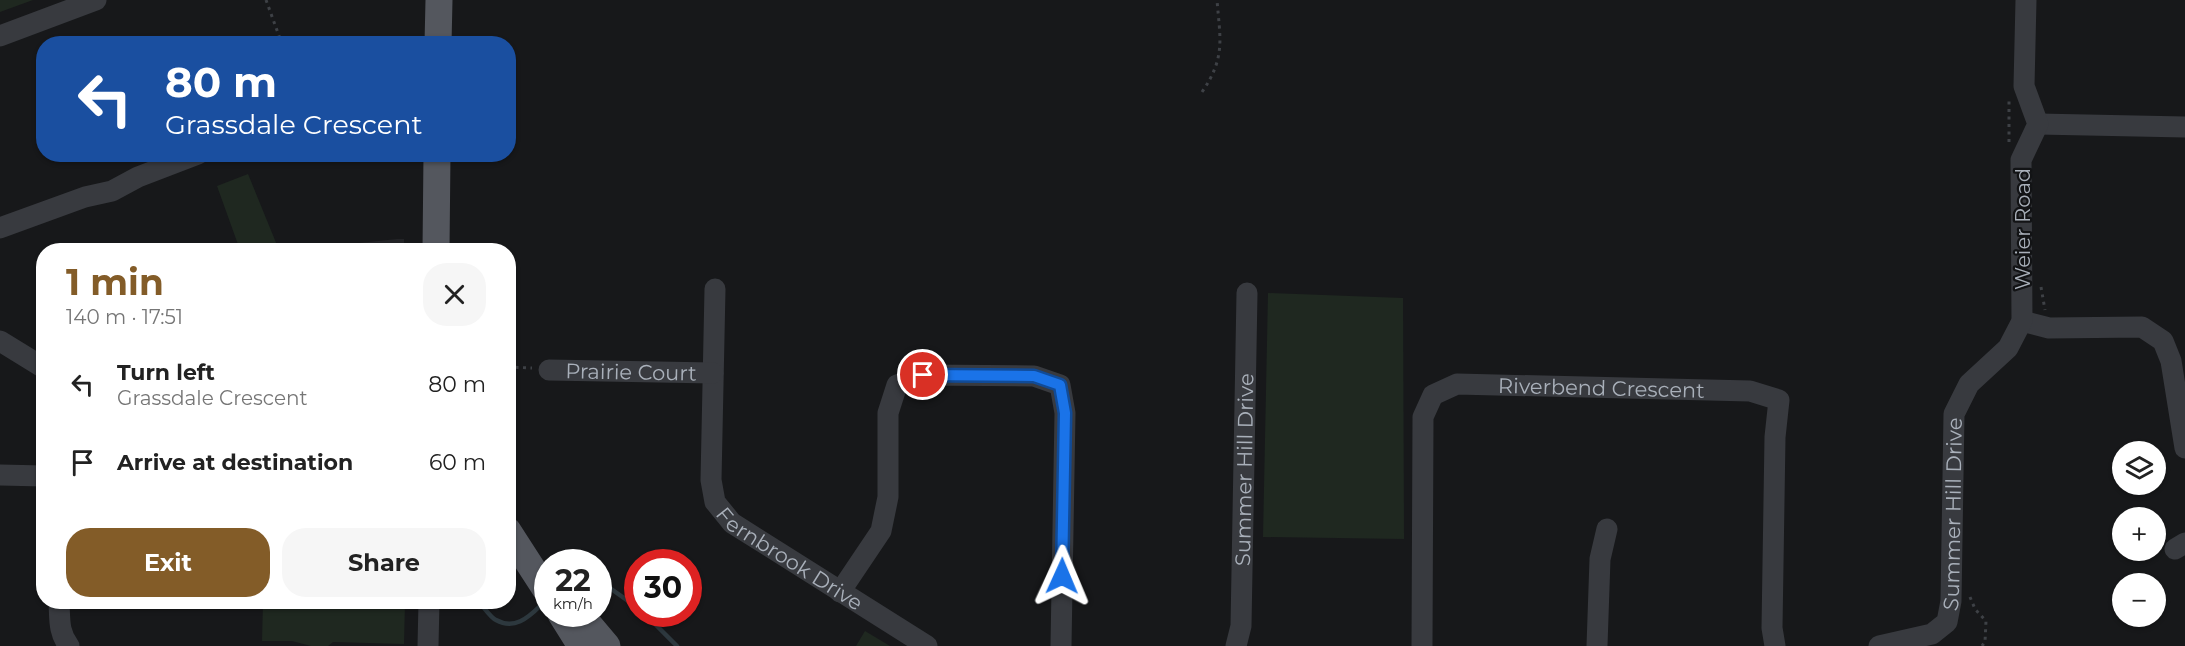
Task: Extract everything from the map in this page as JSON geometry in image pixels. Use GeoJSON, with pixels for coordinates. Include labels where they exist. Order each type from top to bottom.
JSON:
{"type":"FeatureCollection","features":[{"type":"Feature","properties":{"kind":"main road"},"geometry":{"type":"LineString","coordinates":[[438,36],[439,0]]}},
{"type":"Feature","properties":{"kind":"main road"},"geometry":{"type":"LineString","coordinates":[[436,243],[437,162]]}},
{"type":"Feature","properties":{"kind":"main road"},"geometry":{"type":"LineString","coordinates":[[516,538],[534,560]]}},
{"type":"Feature","properties":{"kind":"main road"},"geometry":{"type":"LineString","coordinates":[[516,542],[534,571]]}},
{"type":"Feature","properties":{"kind":"main road"},"geometry":{"type":"LineString","coordinates":[[569,627],[581,646]]}},
{"type":"Feature","properties":{"kind":"main road"},"geometry":{"type":"LineString","coordinates":[[591,627],[607,646]]}},
{"type":"Feature","properties":{"kind":"street"},"geometry":{"type":"LineString","coordinates":[[0,36],[96,0]]}},
{"type":"Feature","properties":{"kind":"street"},"geometry":{"type":"LineString","coordinates":[[2026,0],[2024,86],[2038,124],[2185,127]]}},
{"type":"Feature","properties":{"kind":"street","name":"Weier Road"},"geometry":{"type":"LineString","coordinates":[[2022,321],[2021,160],[2038,124]]}},
{"type":"Feature","properties":{"kind":"street"},"geometry":{"type":"LineString","coordinates":[[0,228],[85,197],[112,191],[138,177],[177,162]]}},
{"type":"Feature","properties":{"kind":"street","name":"Fernbrook Drive"},"geometry":{"type":"LineString","coordinates":[[715,289],[711,480],[715,502],[732,523],[927,646]]}},
{"type":"Feature","properties":{"kind":"street","name":"Summer Hill Drive"},"geometry":{"type":"LineString","coordinates":[[1236,646],[1241,626],[1247,293]]}},
{"type":"Feature","properties":{"kind":"street"},"geometry":{"type":"LineString","coordinates":[[2022,321],[2049,328],[2142,327],[2163,341],[2171,361],[2185,448]]}},
{"type":"Feature","properties":{"kind":"street","name":"Summer Hill Drive"},"geometry":{"type":"LineString","coordinates":[[1879,646],[1932,634],[1947,622],[1951,601],[1954,414],[1969,384],[2008,348],[2022,321]]}},
{"type":"Feature","properties":{"kind":"street"},"geometry":{"type":"LineString","coordinates":[[0,341],[36,363]]}},
{"type":"Feature","properties":{"kind":"street","name":"Prairie Court"},"geometry":{"type":"LineString","coordinates":[[549,370],[713,373]]}},
{"type":"Feature","properties":{"kind":"street"},"geometry":{"type":"LineString","coordinates":[[840,592],[881,531],[888,497],[888,413],[897,385],[923,375],[1034,376],[1060,385],[1065,413],[1061,646]]}},
{"type":"Feature","properties":{"kind":"street","name":"Riverbend Crescent"},"geometry":{"type":"LineString","coordinates":[[1422,646],[1423,417],[1434,395],[1457,384],[1750,391],[1779,400],[1775,437],[1772,628],[1775,646]]}},
{"type":"Feature","properties":{"kind":"street"},"geometry":{"type":"LineString","coordinates":[[0,475],[36,476]]}},
{"type":"Feature","properties":{"kind":"street"},"geometry":{"type":"LineString","coordinates":[[1597,646],[1600,559],[1607,529]]}},
{"type":"Feature","properties":{"kind":"street"},"geometry":{"type":"LineString","coordinates":[[59,609],[62,644]]}},
{"type":"Feature","properties":{"kind":"street"},"geometry":{"type":"LineString","coordinates":[[428,646],[429,609]]}},
{"type":"Feature","properties":{"kind":"path"},"geometry":{"type":"LineString","coordinates":[[266,0],[279,36]]}},
{"type":"Feature","properties":{"kind":"path"},"geometry":{"type":"LineString","coordinates":[[1202,92],[1214,75],[1220,49],[1221,26],[1217,0]]}},
{"type":"Feature","properties":{"kind":"path"},"geometry":{"type":"LineString","coordinates":[[516,368],[549,370]]}},
{"type":"Feature","properties":{"kind":"shaded area"},"geometry":{"type":"Polygon","coordinates":[[[0,0],[33,0],[0,12],[0,0]]]}},
{"type":"Feature","properties":{"kind":"shaded area"},"geometry":{"type":"Polygon","coordinates":[[[248,174],[276,243],[237,243],[217,186],[248,174]]]}},
{"type":"Feature","properties":{"kind":"shaded area"},"geometry":{"type":"Polygon","coordinates":[[[397,239],[404,239],[404,243],[359,243],[397,239]]]}},
{"type":"Feature","properties":{"kind":"shaded area"},"geometry":{"type":"Polygon","coordinates":[[[1268,293],[1403,298],[1404,539],[1263,537],[1268,293]]]}},
{"type":"Feature","properties":{"kind":"shaded area"},"geometry":{"type":"Polygon","coordinates":[[[263,609],[405,609],[404,644],[333,642],[328,646],[311,646],[292,641],[262,641],[263,609]]]}},
{"type":"Feature","properties":{"kind":"shaded area"},"geometry":{"type":"Polygon","coordinates":[[[865,631],[890,646],[856,646],[865,631]]]}},
{"type":"Feature","properties":{"kind":"waterway"},"geometry":{"type":"LineString","coordinates":[[612,590],[624,598]]}},
{"type":"Feature","properties":{"kind":"waterway"},"geometry":{"type":"LineString","coordinates":[[485,609],[494,619],[509,624],[520,621],[534,612]]}},
{"type":"Feature","properties":{"kind":"waterway"},"geometry":{"type":"LineString","coordinates":[[658,627],[677,646]]}},
{"type":"Feature","properties":{"kind":"route"},"geometry":{"type":"LineString","coordinates":[[923,375],[1034,376],[1060,385],[1065,413],[1062,576]]}}]}
